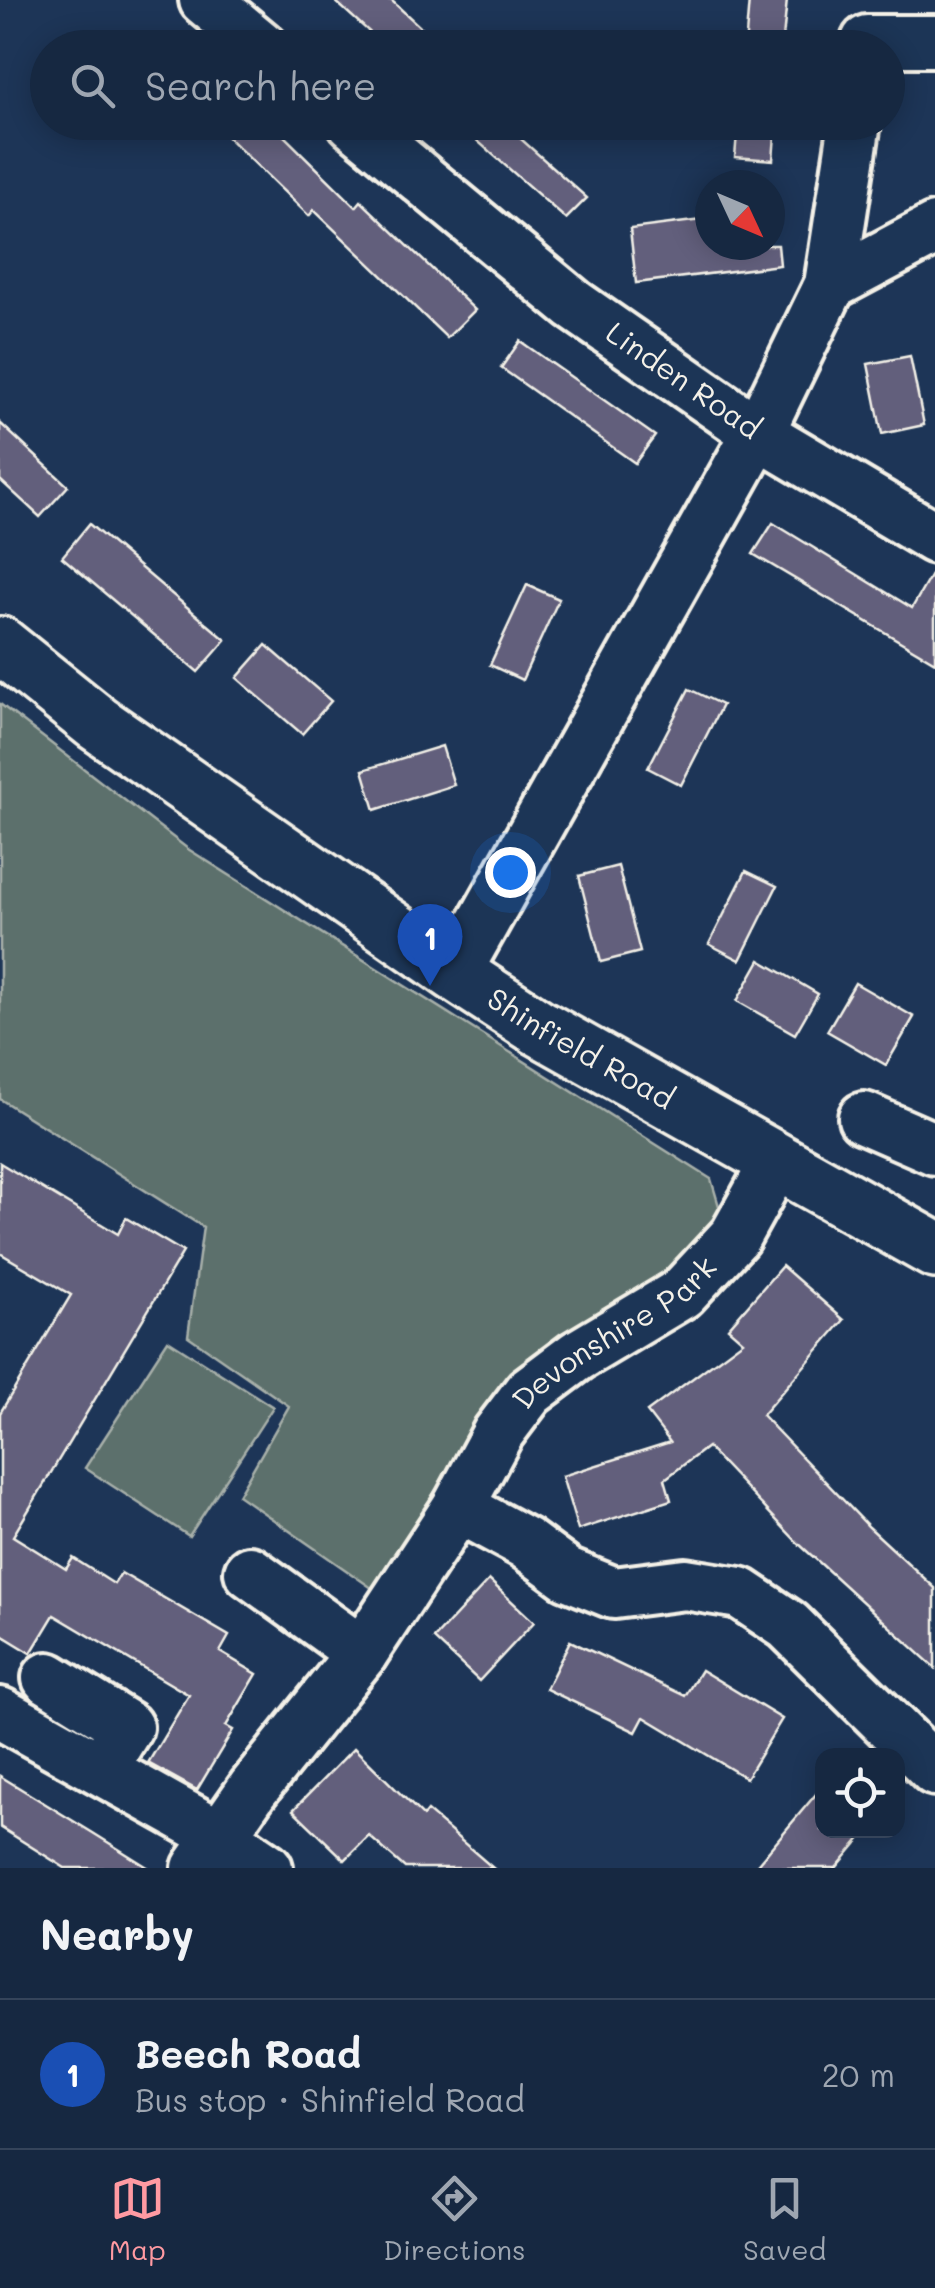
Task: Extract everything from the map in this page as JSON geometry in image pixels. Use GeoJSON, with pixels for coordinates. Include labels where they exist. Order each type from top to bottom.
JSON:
{"type":"FeatureCollection","features":[{"type":"Feature","properties":{"kind":"main road","name":"Shinfield Road"},"geometry":{"type":"LineString","coordinates":[[0,645],[98,723],[538,1027],[935,1250]]}},
{"type":"Feature","properties":{"kind":"street"},"geometry":{"type":"LineString","coordinates":[[205,0],[241,30]]}},
{"type":"Feature","properties":{"kind":"street"},"geometry":{"type":"LineString","coordinates":[[905,36],[935,41]]}},
{"type":"Feature","properties":{"kind":"street","name":"Linden Road"},"geometry":{"type":"LineString","coordinates":[[376,140],[574,305],[758,433],[830,285],[852,140]]}},
{"type":"Feature","properties":{"kind":"street"},"geometry":{"type":"LineString","coordinates":[[830,285],[935,230]]}},
{"type":"Feature","properties":{"kind":"street"},"geometry":{"type":"LineString","coordinates":[[455,973],[758,433],[935,538]]}},
{"type":"Feature","properties":{"kind":"street"},"geometry":{"type":"LineString","coordinates":[[864,1118],[935,1149]]}},
{"type":"Feature","properties":{"kind":"street","name":"Devonshire Park"},"geometry":{"type":"LineString","coordinates":[[209,1852],[362,1653],[458,1508],[498,1433],[529,1392],[577,1356],[682,1293],[735,1236],[776,1162]]}},
{"type":"Feature","properties":{"kind":"street"},"geometry":{"type":"LineString","coordinates":[[458,1508],[524,1544],[567,1574],[614,1593],[685,1584],[740,1593],[788,1625],[935,1770]]}},
{"type":"Feature","properties":{"kind":"street"},"geometry":{"type":"LineString","coordinates":[[250,1572],[362,1653]]}},
{"type":"Feature","properties":{"kind":"street"},"geometry":{"type":"LineString","coordinates":[[48,1678],[209,1852],[267,1868]]}},
{"type":"Feature","properties":{"kind":"street"},"geometry":{"type":"LineString","coordinates":[[0,1713],[53,1744],[115,1748]]}},
{"type":"Feature","properties":{"kind":"green space"},"geometry":{"type":"Polygon","coordinates":[[[0,704],[188,849],[711,1179],[721,1213],[656,1282],[512,1372],[379,1593],[238,1495],[289,1406],[188,1336],[203,1227],[0,1099],[0,704]]]}},
{"type":"Feature","properties":{"kind":"green space"},"geometry":{"type":"Polygon","coordinates":[[[168,1340],[273,1407],[189,1536],[85,1468],[168,1340]]]}},
{"type":"Feature","properties":{"kind":"building"},"geometry":{"type":"Polygon","coordinates":[[[334,0],[391,0],[424,30],[367,30],[334,0]]]}},
{"type":"Feature","properties":{"kind":"building"},"geometry":{"type":"Polygon","coordinates":[[[749,0],[787,0],[784,30],[746,30],[749,0]]]}},
{"type":"Feature","properties":{"kind":"building"},"geometry":{"type":"Polygon","coordinates":[[[231,140],[288,140],[356,207],[361,201],[475,310],[447,338],[314,210],[309,216],[231,140]]]}},
{"type":"Feature","properties":{"kind":"building"},"geometry":{"type":"Polygon","coordinates":[[[476,140],[522,140],[587,198],[566,219],[476,140]]]}},
{"type":"Feature","properties":{"kind":"building"},"geometry":{"type":"Polygon","coordinates":[[[736,140],[775,140],[773,160],[735,157],[736,140]]]}},
{"type":"Feature","properties":{"kind":"building"},"geometry":{"type":"Polygon","coordinates":[[[695,221],[695,260],[780,260],[780,265],[636,283],[630,229],[695,221]]]}},
{"type":"Feature","properties":{"kind":"building"},"geometry":{"type":"Polygon","coordinates":[[[520,341],[655,436],[635,463],[501,368],[520,341]]]}},
{"type":"Feature","properties":{"kind":"building"},"geometry":{"type":"Polygon","coordinates":[[[910,356],[924,425],[882,434],[868,364],[910,356]]]}},
{"type":"Feature","properties":{"kind":"building"},"geometry":{"type":"Polygon","coordinates":[[[0,423],[68,486],[40,517],[0,480],[0,423]]]}},
{"type":"Feature","properties":{"kind":"building"},"geometry":{"type":"Polygon","coordinates":[[[773,523],[912,608],[935,568],[935,662],[753,554],[773,523]]]}},
{"type":"Feature","properties":{"kind":"building"},"geometry":{"type":"Polygon","coordinates":[[[89,524],[226,640],[198,672],[62,557],[89,524]]]}},
{"type":"Feature","properties":{"kind":"building"},"geometry":{"type":"Polygon","coordinates":[[[527,585],[559,599],[522,680],[490,665],[527,585]]]}},
{"type":"Feature","properties":{"kind":"building"},"geometry":{"type":"Polygon","coordinates":[[[266,645],[331,701],[302,734],[237,678],[266,645]]]}},
{"type":"Feature","properties":{"kind":"building"},"geometry":{"type":"Polygon","coordinates":[[[689,689],[722,705],[681,785],[648,768],[689,689]]]}},
{"type":"Feature","properties":{"kind":"building"},"geometry":{"type":"Polygon","coordinates":[[[442,746],[454,785],[375,810],[363,770],[442,746]]]}},
{"type":"Feature","properties":{"kind":"building"},"geometry":{"type":"Polygon","coordinates":[[[618,866],[640,952],[601,962],[579,876],[618,866]]]}},
{"type":"Feature","properties":{"kind":"building"},"geometry":{"type":"Polygon","coordinates":[[[746,871],[777,886],[740,960],[709,944],[746,871]]]}},
{"type":"Feature","properties":{"kind":"building"},"geometry":{"type":"Polygon","coordinates":[[[760,960],[818,994],[795,1034],[737,1001],[760,960]]]}},
{"type":"Feature","properties":{"kind":"building"},"geometry":{"type":"Polygon","coordinates":[[[855,983],[914,1017],[886,1065],[827,1031],[855,983]]]}},
{"type":"Feature","properties":{"kind":"building"},"geometry":{"type":"Polygon","coordinates":[[[0,1163],[118,1234],[126,1218],[183,1252],[13,1536],[66,1569],[73,1558],[114,1584],[121,1573],[229,1636],[220,1652],[257,1674],[226,1726],[233,1730],[197,1790],[148,1763],[189,1695],[54,1615],[31,1653],[0,1634],[0,1413],[71,1295],[0,1253],[0,1163]]]}},
{"type":"Feature","properties":{"kind":"building"},"geometry":{"type":"Polygon","coordinates":[[[782,1266],[844,1320],[762,1415],[869,1527],[935,1588],[935,1668],[798,1543],[707,1447],[665,1479],[671,1500],[578,1530],[562,1476],[670,1442],[647,1412],[743,1341],[728,1328],[782,1266]]]}},
{"type":"Feature","properties":{"kind":"building"},"geometry":{"type":"Polygon","coordinates":[[[489,1580],[534,1622],[479,1681],[434,1639],[489,1580]]]}},
{"type":"Feature","properties":{"kind":"building"},"geometry":{"type":"Polygon","coordinates":[[[570,1641],[685,1696],[701,1670],[782,1719],[746,1778],[644,1717],[636,1732],[546,1689],[570,1641]]]}},
{"type":"Feature","properties":{"kind":"building"},"geometry":{"type":"Polygon","coordinates":[[[354,1748],[423,1816],[427,1811],[493,1868],[405,1868],[369,1836],[345,1860],[293,1810],[354,1748]]]}},
{"type":"Feature","properties":{"kind":"building"},"geometry":{"type":"Polygon","coordinates":[[[0,1776],[149,1868],[65,1868],[0,1827],[0,1776]]]}},
{"type":"Feature","properties":{"kind":"building"},"geometry":{"type":"Polygon","coordinates":[[[815,1795],[815,1838],[861,1838],[836,1868],[754,1868],[815,1795]]]}},
{"type":"Feature","properties":{"kind":"place","name":"Beech Road"},"geometry":{"type":"Point","coordinates":[430,986]}}]}
